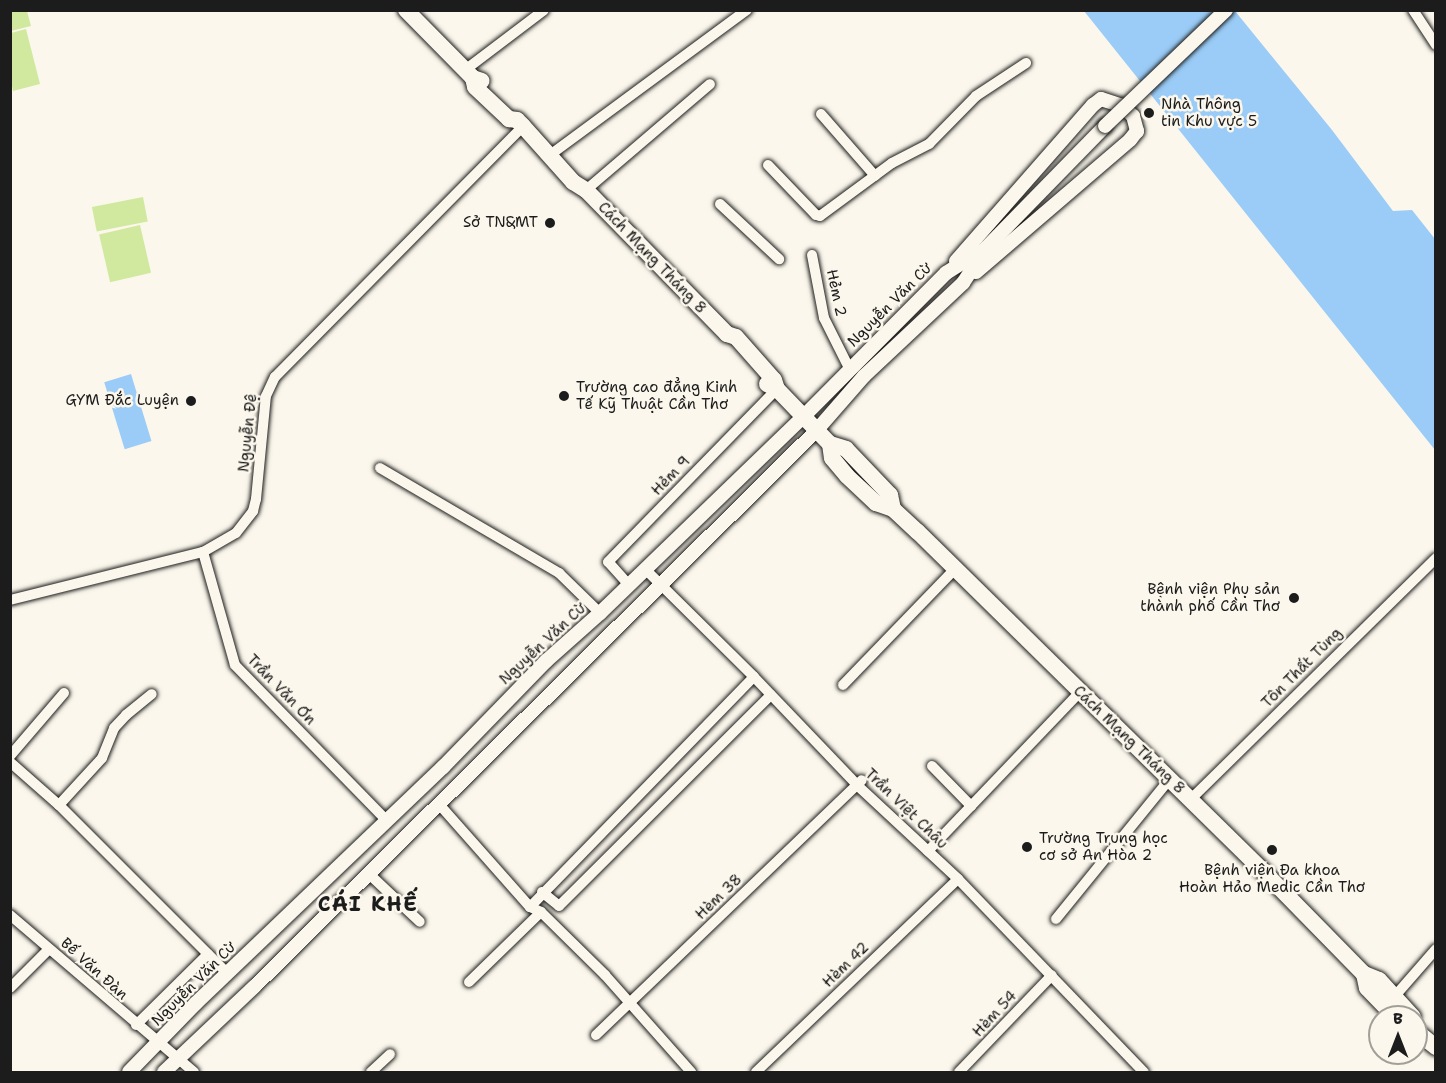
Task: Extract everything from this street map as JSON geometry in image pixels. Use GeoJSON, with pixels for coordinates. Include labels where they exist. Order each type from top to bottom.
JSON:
{"type":"FeatureCollection","features":[{"type":"Feature","properties":{"kind":"highway","name":"Cách Mạng Tháng 8"},"geometry":{"type":"LineString","coordinates":[[406,10],[469,74],[475,87],[509,119],[520,123],[573,182],[582,186],[727,334],[729,343],[768,386],[777,389],[830,444],[832,458],[848,476],[876,503],[893,509],[1364,974],[1379,980],[1403,1005]]}},
{"type":"Feature","properties":{"kind":"highway","name":"Cách Mạng Tháng 8"},"geometry":{"type":"LineString","coordinates":[[1364,974],[1367,988],[1383,1005]]}},
{"type":"Feature","properties":{"kind":"main road","name":"Nguyễn Văn Cừ"},"geometry":{"type":"LineString","coordinates":[[164,1072],[816,431],[864,376],[963,283],[986,248],[1105,126],[1226,10]]}},
{"type":"Feature","properties":{"kind":"main road"},"geometry":{"type":"LineString","coordinates":[[946,273],[1093,105],[1101,99],[1120,105],[1133,116],[1137,130],[1130,140],[963,283]]}},
{"type":"Feature","properties":{"kind":"main road","name":"Nguyễn Văn Cừ"},"geometry":{"type":"LineString","coordinates":[[129,1072],[227,973],[443,767],[546,661],[600,613],[803,417],[849,368],[946,273],[986,248]]}},
{"type":"Feature","properties":{"kind":"street"},"geometry":{"type":"LineString","coordinates":[[469,74],[544,10]]}},
{"type":"Feature","properties":{"kind":"street"},"geometry":{"type":"LineString","coordinates":[[551,156],[747,10]]}},
{"type":"Feature","properties":{"kind":"street"},"geometry":{"type":"LineString","coordinates":[[1415,13],[1436,45]]}},
{"type":"Feature","properties":{"kind":"street"},"geometry":{"type":"LineString","coordinates":[[768,165],[816,215],[825,213],[899,159],[929,144],[976,96],[1026,63]]}},
{"type":"Feature","properties":{"kind":"street"},"geometry":{"type":"LineString","coordinates":[[582,186],[710,84]]}},
{"type":"Feature","properties":{"kind":"street"},"geometry":{"type":"LineString","coordinates":[[821,114],[875,176]]}},
{"type":"Feature","properties":{"kind":"street","name":"Nguyễn Đệ"},"geometry":{"type":"LineString","coordinates":[[10,600],[203,552],[224,542],[236,533],[252,512],[256,499],[266,396],[275,377],[520,123]]}},
{"type":"Feature","properties":{"kind":"street"},"geometry":{"type":"LineString","coordinates":[[720,204],[779,259]]}},
{"type":"Feature","properties":{"kind":"street","name":"Hẻm 2"},"geometry":{"type":"LineString","coordinates":[[813,255],[824,318],[849,368]]}},
{"type":"Feature","properties":{"kind":"street","name":"Hẻm 9"},"geometry":{"type":"LineString","coordinates":[[629,585],[608,562],[777,389]]}},
{"type":"Feature","properties":{"kind":"street"},"geometry":{"type":"LineString","coordinates":[[380,468],[559,573],[600,613]]}},
{"type":"Feature","properties":{"kind":"street","name":"Trần Văn Ơn"},"geometry":{"type":"LineString","coordinates":[[203,552],[235,665],[387,820]]}},
{"type":"Feature","properties":{"kind":"street","name":"Tôn Thất Tùng"},"geometry":{"type":"LineString","coordinates":[[1190,800],[1436,558]]}},
{"type":"Feature","properties":{"kind":"street","name":"Trần Việt Châu"},"geometry":{"type":"LineString","coordinates":[[645,569],[927,851],[958,879],[1144,1072]]}},
{"type":"Feature","properties":{"kind":"street"},"geometry":{"type":"LineString","coordinates":[[843,685],[955,569]]}},
{"type":"Feature","properties":{"kind":"street"},"geometry":{"type":"LineString","coordinates":[[530,907],[542,892],[754,677]]}},
{"type":"Feature","properties":{"kind":"street"},"geometry":{"type":"LineString","coordinates":[[927,851],[1080,692]]}},
{"type":"Feature","properties":{"kind":"street"},"geometry":{"type":"LineString","coordinates":[[10,756],[64,693]]}},
{"type":"Feature","properties":{"kind":"street"},"geometry":{"type":"LineString","coordinates":[[59,805],[102,758],[114,728],[126,714],[152,694]]}},
{"type":"Feature","properties":{"kind":"street"},"geometry":{"type":"LineString","coordinates":[[542,892],[559,906],[771,695]]}},
{"type":"Feature","properties":{"kind":"street"},"geometry":{"type":"LineString","coordinates":[[10,762],[59,805],[227,973]]}},
{"type":"Feature","properties":{"kind":"street"},"geometry":{"type":"LineString","coordinates":[[932,766],[971,806]]}},
{"type":"Feature","properties":{"kind":"street"},"geometry":{"type":"LineString","coordinates":[[1056,919],[1169,780]]}},
{"type":"Feature","properties":{"kind":"street","name":"Hèm 38"},"geometry":{"type":"LineString","coordinates":[[596,1035],[860,783]]}},
{"type":"Feature","properties":{"kind":"street"},"geometry":{"type":"LineString","coordinates":[[438,803],[530,907],[541,912],[630,1003],[691,1072]]}},
{"type":"Feature","properties":{"kind":"street"},"geometry":{"type":"LineString","coordinates":[[368,873],[420,922]]}},
{"type":"Feature","properties":{"kind":"street","name":"Hèm 42"},"geometry":{"type":"LineString","coordinates":[[756,1072],[958,879]]}},
{"type":"Feature","properties":{"kind":"street"},"geometry":{"type":"LineString","coordinates":[[469,982],[541,912]]}},
{"type":"Feature","properties":{"kind":"street","name":"Bế Văn Đàn"},"geometry":{"type":"LineString","coordinates":[[10,915],[136,1025],[194,1072]]}},
{"type":"Feature","properties":{"kind":"street"},"geometry":{"type":"LineString","coordinates":[[10,988],[50,949]]}},
{"type":"Feature","properties":{"kind":"street"},"geometry":{"type":"LineString","coordinates":[[1395,996],[1436,950]]}},
{"type":"Feature","properties":{"kind":"street"},"geometry":{"type":"LineString","coordinates":[[136,1025],[208,954]]}},
{"type":"Feature","properties":{"kind":"street","name":"Hèm 54"},"geometry":{"type":"LineString","coordinates":[[959,1072],[1052,975]]}},
{"type":"Feature","properties":{"kind":"street"},"geometry":{"type":"LineString","coordinates":[[371,1072],[390,1054]]}},
{"type":"Feature","properties":{"kind":"green space"},"geometry":{"type":"Polygon","coordinates":[[[10,11],[27,11],[31,26],[11,31],[10,11]]]}},
{"type":"Feature","properties":{"kind":"green space"},"geometry":{"type":"Polygon","coordinates":[[[26,29],[40,84],[13,91],[11,33],[26,29]]]}},
{"type":"Feature","properties":{"kind":"green space"},"geometry":{"type":"Polygon","coordinates":[[[143,197],[148,222],[97,231],[92,207],[143,197]]]}},
{"type":"Feature","properties":{"kind":"green space"},"geometry":{"type":"Polygon","coordinates":[[[140,225],[151,273],[110,282],[99,234],[140,225]]]}},
{"type":"Feature","properties":{"kind":"water"},"geometry":{"type":"Polygon","coordinates":[[[1084,11],[1235,11],[1332,130],[1393,211],[1412,210],[1435,239],[1435,450],[1084,11]]]}},
{"type":"Feature","properties":{"kind":"water"},"geometry":{"type":"Polygon","coordinates":[[[131,374],[151,441],[125,449],[104,382],[131,374]]]}},
{"type":"Feature","properties":{"kind":"place","name":"Nhà Thông tin Khu vực 5"},"geometry":{"type":"Point","coordinates":[1149,113]}},
{"type":"Feature","properties":{"kind":"place","name":"Sở TN&MT"},"geometry":{"type":"Point","coordinates":[550,223]}},
{"type":"Feature","properties":{"kind":"place","name":"Trường cao đẳng Kinh Tế Kỹ Thuật Cần Thơ"},"geometry":{"type":"Point","coordinates":[564,396]}},
{"type":"Feature","properties":{"kind":"place","name":"GYM Đắc Luyện"},"geometry":{"type":"Point","coordinates":[191,401]}},
{"type":"Feature","properties":{"kind":"place","name":"Bệnh viện Phụ sản thành phố Cần Thơ"},"geometry":{"type":"Point","coordinates":[1294,598]}},
{"type":"Feature","properties":{"kind":"place","name":"Trường Trung học cơ sở An Hòa 2"},"geometry":{"type":"Point","coordinates":[1027,847]}},
{"type":"Feature","properties":{"kind":"place","name":"Bệnh viện Đa khoa Hoàn Hảo Medic Cần Thơ"},"geometry":{"type":"Point","coordinates":[1272,850]}},
{"type":"Feature","properties":{"kind":"district","name":"CÁI KHẾ"},"geometry":{"type":"Point","coordinates":[368,904]}}]}
